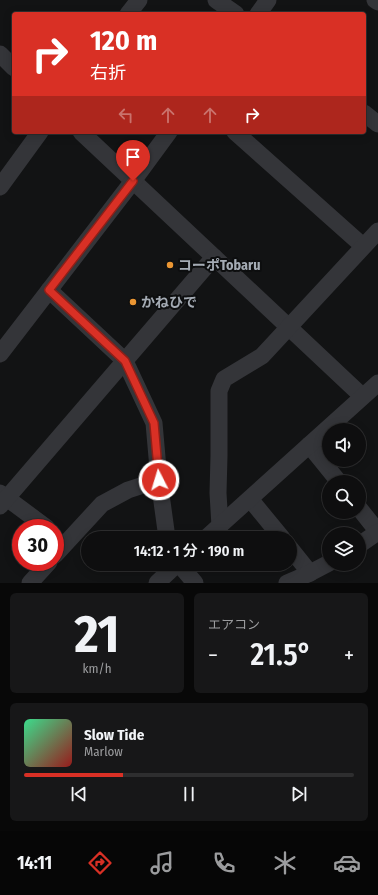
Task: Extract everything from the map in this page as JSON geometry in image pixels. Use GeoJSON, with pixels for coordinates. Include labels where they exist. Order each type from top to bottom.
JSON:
{"type":"FeatureCollection","features":[{"type":"Feature","properties":{"kind":"street"},"geometry":{"type":"LineString","coordinates":[[130,12],[139,0]]}},
{"type":"Feature","properties":{"kind":"street"},"geometry":{"type":"LineString","coordinates":[[216,0],[233,12]]}},
{"type":"Feature","properties":{"kind":"street"},"geometry":{"type":"LineString","coordinates":[[259,12],[268,0]]}},
{"type":"Feature","properties":{"kind":"street"},"geometry":{"type":"LineString","coordinates":[[0,54],[12,66]]}},
{"type":"Feature","properties":{"kind":"street"},"geometry":{"type":"LineString","coordinates":[[366,115],[378,124]]}},
{"type":"Feature","properties":{"kind":"street"},"geometry":{"type":"LineString","coordinates":[[0,187],[39,134]]}},
{"type":"Feature","properties":{"kind":"street"},"geometry":{"type":"LineString","coordinates":[[83,134],[362,396]]}},
{"type":"Feature","properties":{"kind":"street"},"geometry":{"type":"LineString","coordinates":[[0,354],[168,134]]}},
{"type":"Feature","properties":{"kind":"street"},"geometry":{"type":"LineString","coordinates":[[237,134],[363,246]]}},
{"type":"Feature","properties":{"kind":"street"},"geometry":{"type":"LineString","coordinates":[[220,526],[218,493],[220,456],[219,390],[224,379],[262,356],[378,231]]}},
{"type":"Feature","properties":{"kind":"street"},"geometry":{"type":"LineString","coordinates":[[33,519],[2,499],[125,361],[214,257]]}},
{"type":"Feature","properties":{"kind":"street"},"geometry":{"type":"LineString","coordinates":[[49,290],[125,361],[154,423],[159,480],[166,531]]}},
{"type":"Feature","properties":{"kind":"street"},"geometry":{"type":"LineString","coordinates":[[214,531],[378,383]]}},
{"type":"Feature","properties":{"kind":"street"},"geometry":{"type":"LineString","coordinates":[[310,445],[334,475]]}},
{"type":"Feature","properties":{"kind":"street"},"geometry":{"type":"LineString","coordinates":[[64,539],[102,504],[128,490],[159,480]]}},
{"type":"Feature","properties":{"kind":"street"},"geometry":{"type":"LineString","coordinates":[[250,499],[276,531]]}},
{"type":"Feature","properties":{"kind":"street"},"geometry":{"type":"LineString","coordinates":[[366,517],[378,532],[366,540]]}},
{"type":"Feature","properties":{"kind":"street"},"geometry":{"type":"LineString","coordinates":[[297,557],[310,573]]}},
{"type":"Feature","properties":{"kind":"street"},"geometry":{"type":"LineString","coordinates":[[287,583],[322,567]]}},
{"type":"Feature","properties":{"kind":"street"},"geometry":{"type":"LineString","coordinates":[[30,583],[41,571]]}},
{"type":"Feature","properties":{"kind":"street"},"geometry":{"type":"LineString","coordinates":[[157,583],[170,571]]}},
{"type":"Feature","properties":{"kind":"street"},"geometry":{"type":"LineString","coordinates":[[184,571],[195,583]]}},
{"type":"Feature","properties":{"kind":"place","name":"コーポTobaru"},"geometry":{"type":"Point","coordinates":[170,265]}},
{"type":"Feature","properties":{"kind":"place","name":"かねひで"},"geometry":{"type":"Point","coordinates":[133,302]}},
{"type":"Feature","properties":{"kind":"route"},"geometry":{"type":"LineString","coordinates":[[133,181],[49,290],[125,361],[154,423],[159,480]]}}]}
